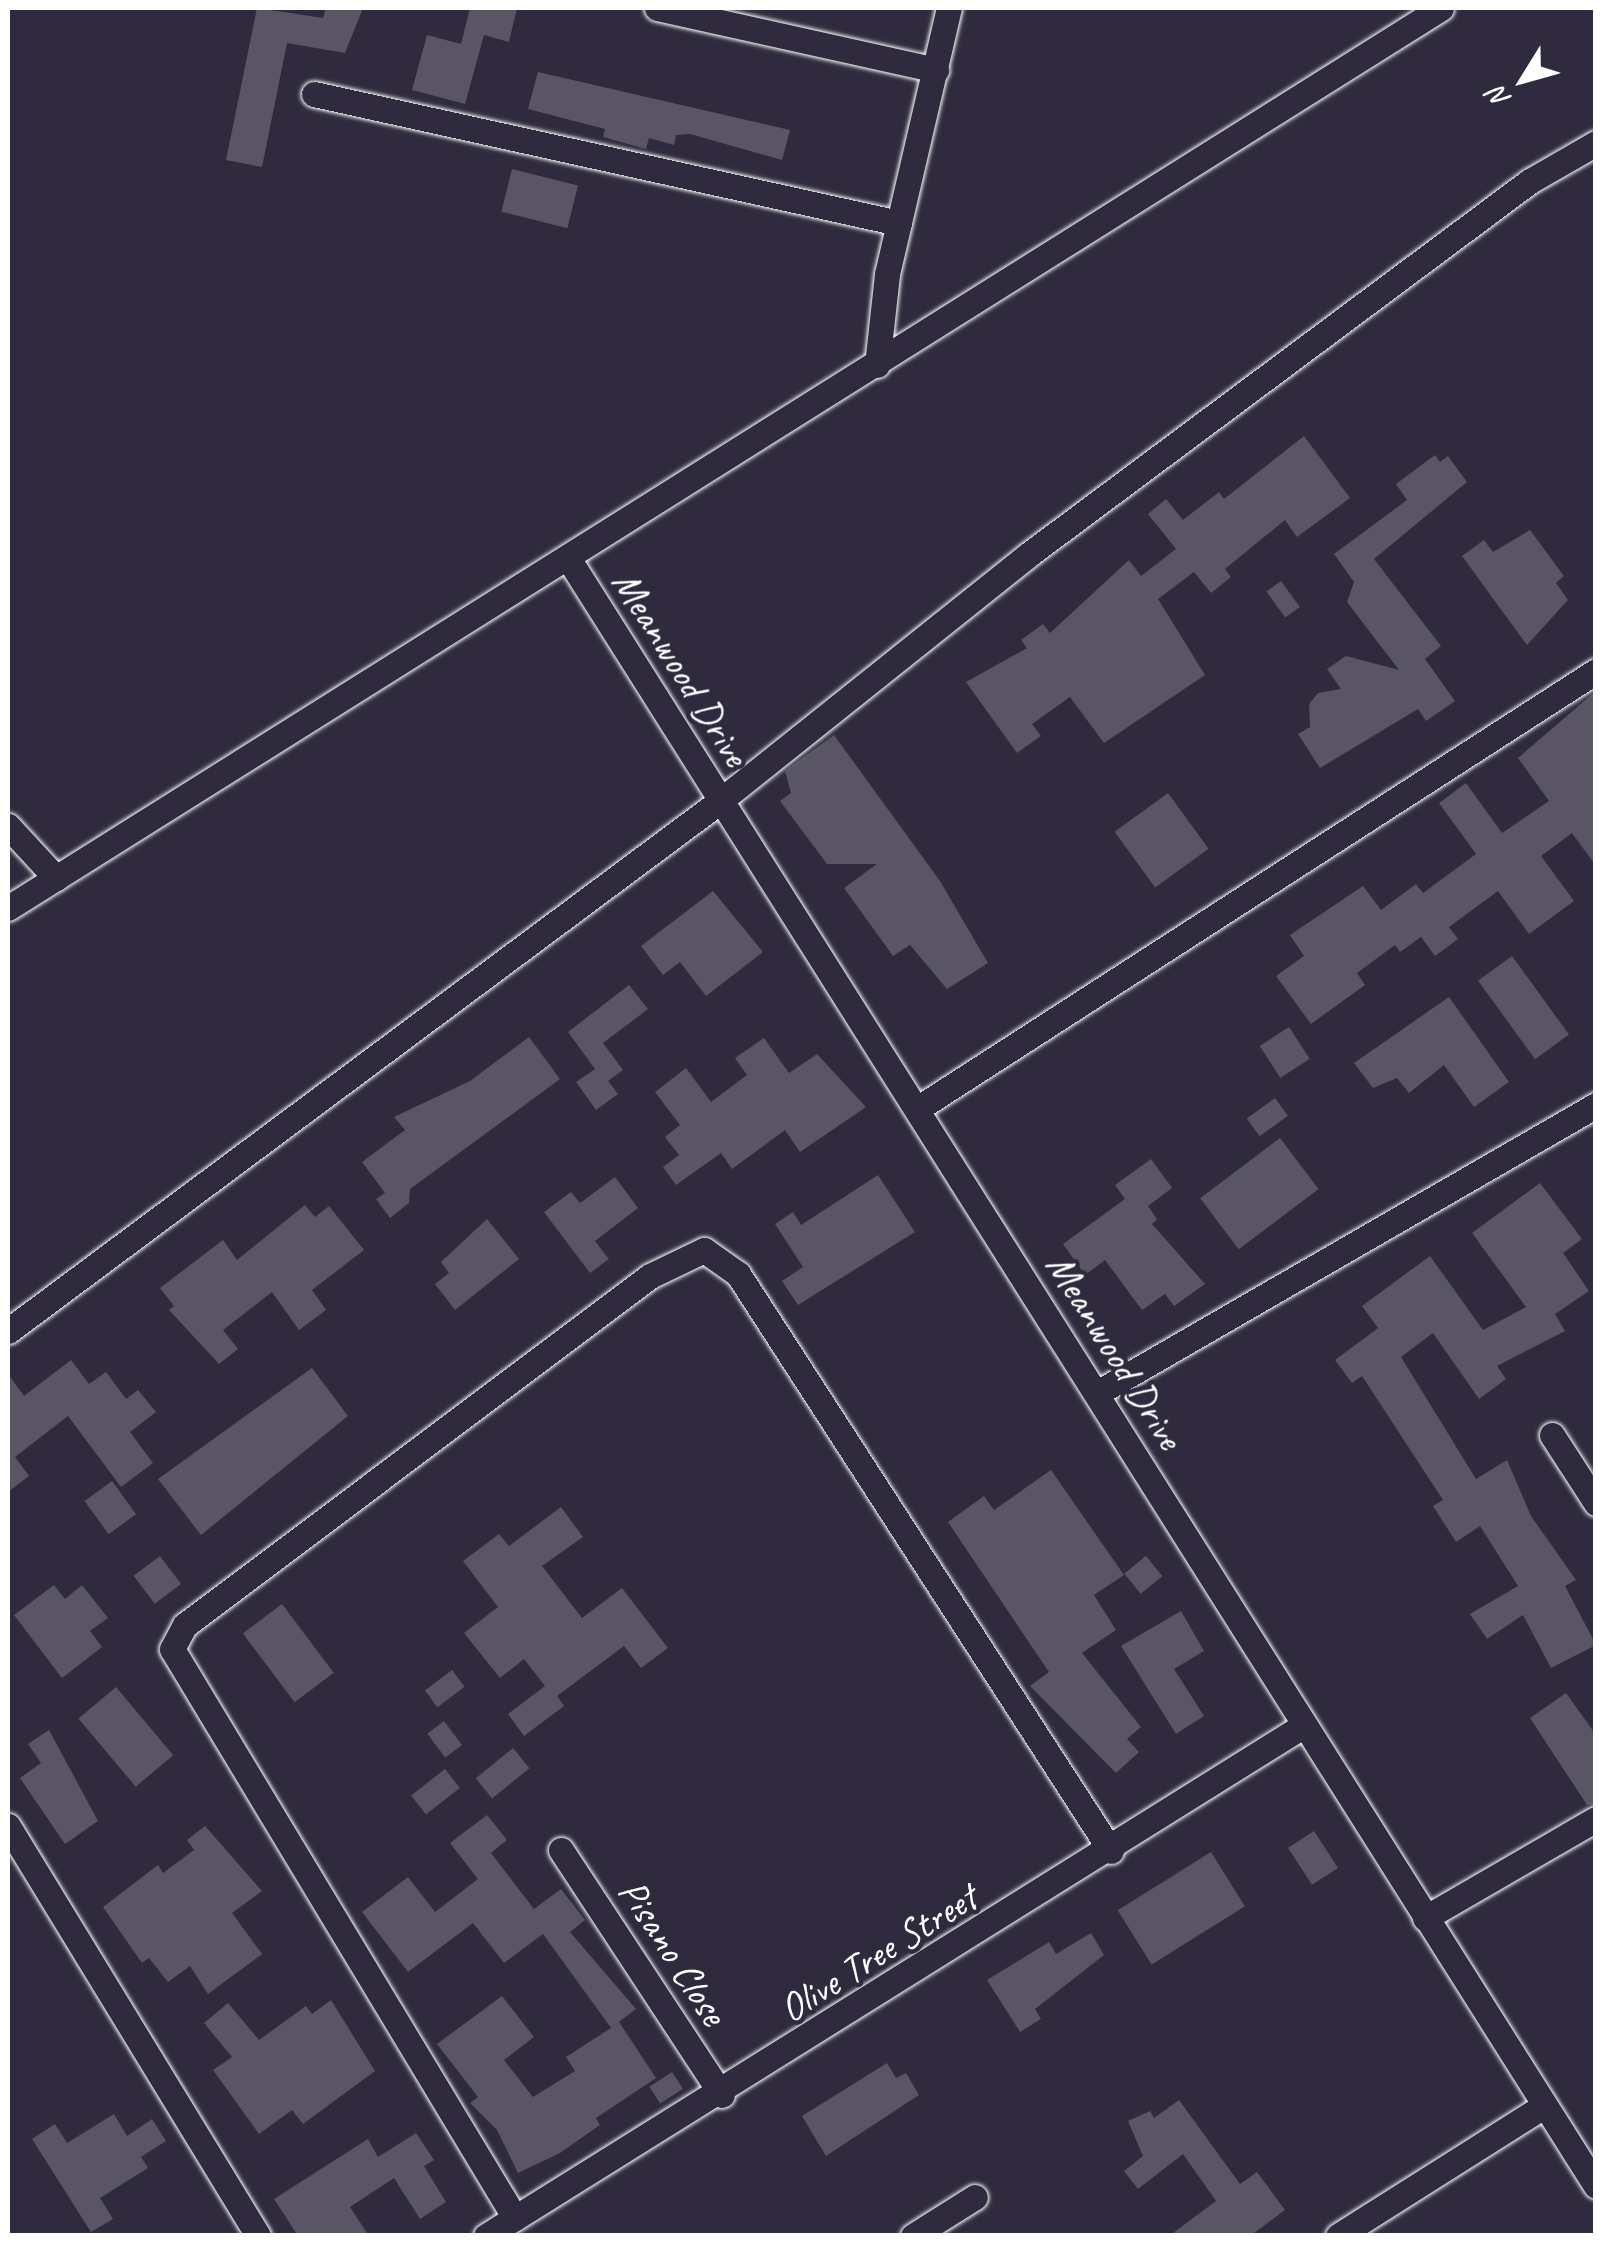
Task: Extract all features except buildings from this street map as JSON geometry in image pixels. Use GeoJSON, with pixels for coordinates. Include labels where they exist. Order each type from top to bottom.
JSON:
{"type":"FeatureCollection","features":[{"type":"Feature","properties":{"kind":"street"},"geometry":{"type":"LineString","coordinates":[[657,8],[936,70]]}},
{"type":"Feature","properties":{"kind":"street"},"geometry":{"type":"LineString","coordinates":[[876,365],[900,223],[948,8]]}},
{"type":"Feature","properties":{"kind":"street"},"geometry":{"type":"LineString","coordinates":[[8,908],[1441,8]]}},
{"type":"Feature","properties":{"kind":"street"},"geometry":{"type":"LineString","coordinates":[[314,94],[900,223]]}},
{"type":"Feature","properties":{"kind":"street"},"geometry":{"type":"LineString","coordinates":[[8,1331],[720,801],[1028,555],[1542,173],[1596,143]]}},
{"type":"Feature","properties":{"kind":"street","name":"Meanwood Drive"},"geometry":{"type":"LineString","coordinates":[[568,558],[1099,1392],[1596,2186]]}},
{"type":"Feature","properties":{"kind":"street"},"geometry":{"type":"LineString","coordinates":[[918,1109],[1596,671]]}},
{"type":"Feature","properties":{"kind":"street"},"geometry":{"type":"LineString","coordinates":[[8,826],[56,878]]}},
{"type":"Feature","properties":{"kind":"street"},"geometry":{"type":"LineString","coordinates":[[1099,1392],[1596,1105]]}},
{"type":"Feature","properties":{"kind":"street"},"geometry":{"type":"LineString","coordinates":[[515,2218],[172,1649],[185,1625],[650,1276],[704,1250],[738,1274],[1111,1851]]}},
{"type":"Feature","properties":{"kind":"street"},"geometry":{"type":"LineString","coordinates":[[1552,1435],[1596,1503]]}},
{"type":"Feature","properties":{"kind":"street","name":"Olive Tree Street"},"geometry":{"type":"LineString","coordinates":[[486,2236],[722,2095],[1304,1725]]}},
{"type":"Feature","properties":{"kind":"street"},"geometry":{"type":"LineString","coordinates":[[1425,1918],[1596,1820]]}},
{"type":"Feature","properties":{"kind":"street"},"geometry":{"type":"LineString","coordinates":[[8,1826],[258,2236]]}},
{"type":"Feature","properties":{"kind":"street","name":"Pisano Close"},"geometry":{"type":"LineString","coordinates":[[562,1850],[722,2095]]}},
{"type":"Feature","properties":{"kind":"street"},"geometry":{"type":"LineString","coordinates":[[1338,2236],[1544,2106]]}},
{"type":"Feature","properties":{"kind":"street"},"geometry":{"type":"LineString","coordinates":[[913,2236],[975,2197]]}}]}
